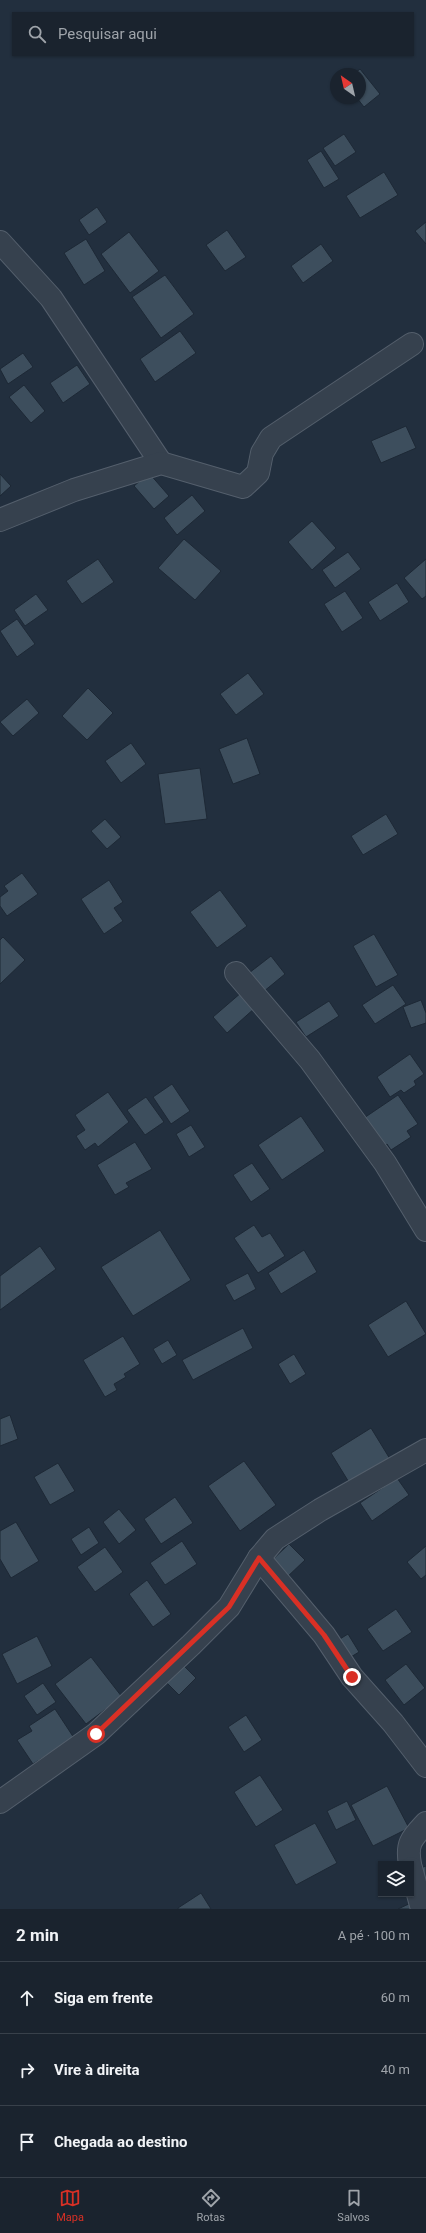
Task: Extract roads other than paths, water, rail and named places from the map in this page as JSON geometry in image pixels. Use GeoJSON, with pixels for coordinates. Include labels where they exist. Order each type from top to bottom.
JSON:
{"type":"FeatureCollection","features":[{"type":"Feature","properties":{"kind":"street"},"geometry":{"type":"LineString","coordinates":[[0,242],[51,298],[161,463]]}},
{"type":"Feature","properties":{"kind":"street"},"geometry":{"type":"LineString","coordinates":[[0,520],[74,490],[161,463],[242,487],[258,473],[262,453],[271,438],[412,344]]}},
{"type":"Feature","properties":{"kind":"street"},"geometry":{"type":"LineString","coordinates":[[236,973],[310,1060],[385,1163],[426,1230]]}},
{"type":"Feature","properties":{"kind":"street"},"geometry":{"type":"LineString","coordinates":[[0,1802],[96,1734],[191,1645],[229,1607],[259,1558],[275,1539],[320,1510],[426,1450]]}},
{"type":"Feature","properties":{"kind":"street"},"geometry":{"type":"LineString","coordinates":[[259,1558],[324,1635],[352,1677],[393,1722],[426,1766]]}},
{"type":"Feature","properties":{"kind":"street"},"geometry":{"type":"LineString","coordinates":[[409,1861],[407,1850],[415,1835],[426,1823]]}},
{"type":"Feature","properties":{"kind":"street"},"geometry":{"type":"LineString","coordinates":[[414,1879],[422,1909]]}}]}
